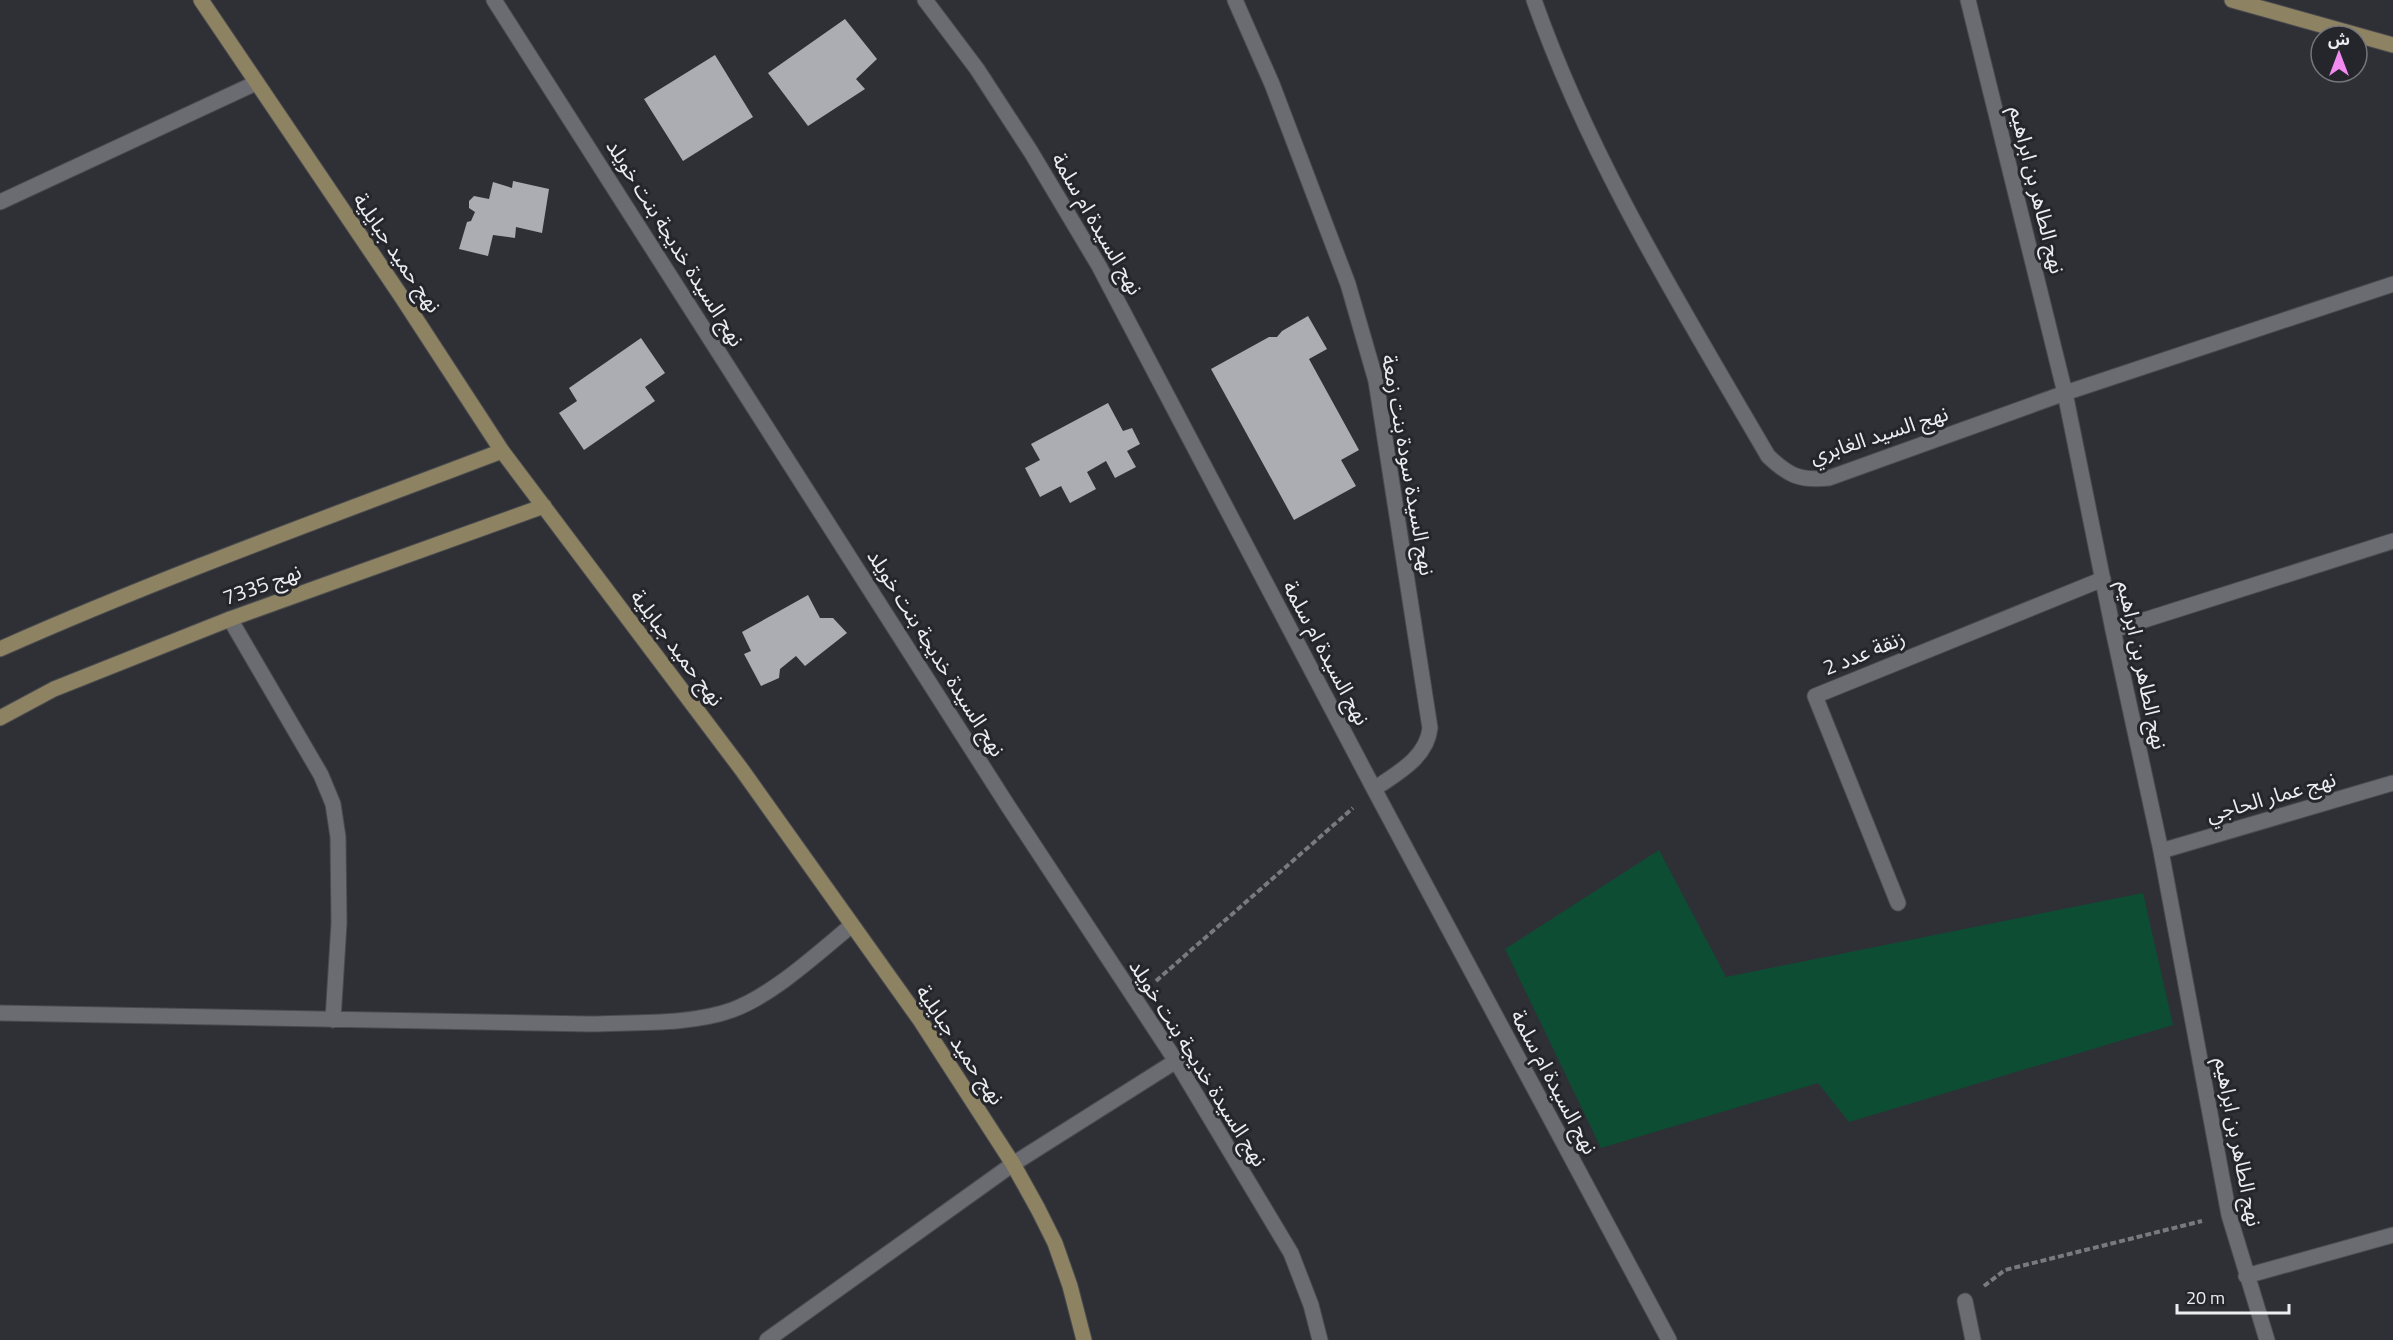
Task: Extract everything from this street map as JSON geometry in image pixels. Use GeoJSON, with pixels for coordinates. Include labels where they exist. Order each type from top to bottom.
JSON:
{"type":"FeatureCollection","features":[{"type":"Feature","properties":{"kind":"street","name":"نهج حميد جبايلية"},"geometry":{"type":"LineString","coordinates":[[201,0],[368,247],[502,452],[735,761],[920,1020],[1013,1164],[1055,1243],[1070,1286],[1084,1340]]}},
{"type":"Feature","properties":{"kind":"street","name":"نهج السيدة خديجة بنت خويلد"},"geometry":{"type":"LineString","coordinates":[[494,0],[1008,806],[1176,1061],[1291,1253],[1311,1305],[1320,1340]]}},
{"type":"Feature","properties":{"kind":"street","name":"نهج السيدة ام سلمة"},"geometry":{"type":"LineString","coordinates":[[925,0],[989,88],[1031,152],[1099,266],[1374,789],[1669,1340]]}},
{"type":"Feature","properties":{"kind":"street","name":"نهج السيدة سودة بنت زمعة"},"geometry":{"type":"LineString","coordinates":[[1235,0],[1272,84],[1348,284],[1376,381],[1430,729],[1426,747],[1419,755],[1374,789]]}},
{"type":"Feature","properties":{"kind":"street","name":"نهج السيد الغابري"},"geometry":{"type":"LineString","coordinates":[[1534,0],[1551,48],[1588,134],[1690,324],[1768,456],[1785,472],[1807,480],[1829,478],[2065,393],[2393,284]]}},
{"type":"Feature","properties":{"kind":"street","name":"نهج الطاهر بن ابراهيم"},"geometry":{"type":"LineString","coordinates":[[1968,0],[2065,393],[2161,851],[2229,1215],[2267,1340]]}},
{"type":"Feature","properties":{"kind":"street"},"geometry":{"type":"LineString","coordinates":[[2232,0],[2393,45]]}},
{"type":"Feature","properties":{"kind":"street"},"geometry":{"type":"LineString","coordinates":[[0,202],[256,82]]}},
{"type":"Feature","properties":{"kind":"street","name":"نهج 7335"},"geometry":{"type":"LineString","coordinates":[[0,649],[206,565],[502,452]]}},
{"type":"Feature","properties":{"kind":"street","name":"نهج 7335"},"geometry":{"type":"LineString","coordinates":[[0,718],[54,689],[230,619],[544,506]]}},
{"type":"Feature","properties":{"kind":"street"},"geometry":{"type":"LineString","coordinates":[[2113,630],[2393,541]]}},
{"type":"Feature","properties":{"kind":"street","name":"زنقة عدد 2"},"geometry":{"type":"LineString","coordinates":[[1898,903],[1815,696],[2103,579]]}},
{"type":"Feature","properties":{"kind":"street"},"geometry":{"type":"LineString","coordinates":[[230,619],[321,775],[333,804],[338,837],[339,923],[333,1020]]}},
{"type":"Feature","properties":{"kind":"street","name":"نهج عمار الحاجي"},"geometry":{"type":"LineString","coordinates":[[2161,851],[2393,783]]}},
{"type":"Feature","properties":{"kind":"street"},"geometry":{"type":"LineString","coordinates":[[0,1013],[590,1024],[704,1017],[732,1011],[756,998],[797,970],[852,925]]}},
{"type":"Feature","properties":{"kind":"street"},"geometry":{"type":"LineString","coordinates":[[767,1340],[1013,1164],[1176,1061]]}},
{"type":"Feature","properties":{"kind":"street"},"geometry":{"type":"LineString","coordinates":[[2246,1276],[2393,1235]]}},
{"type":"Feature","properties":{"kind":"street"},"geometry":{"type":"LineString","coordinates":[[1965,1301],[1973,1340]]}},
{"type":"Feature","properties":{"kind":"path"},"geometry":{"type":"LineString","coordinates":[[1135,999],[1374,789]]}},
{"type":"Feature","properties":{"kind":"path"},"geometry":{"type":"LineString","coordinates":[[1965,1301],[2005,1270],[2229,1215]]}},
{"type":"Feature","properties":{"kind":"green space"},"geometry":{"type":"Polygon","coordinates":[[[1659,850],[1726,977],[2143,893],[2173,1025],[1849,1122],[1818,1083],[1601,1148],[1505,949],[1659,850]]]}},
{"type":"Feature","properties":{"kind":"building"},"geometry":{"type":"Polygon","coordinates":[[[845,19],[877,59],[856,79],[865,89],[808,126],[768,73],[845,19]]]}},
{"type":"Feature","properties":{"kind":"building"},"geometry":{"type":"Polygon","coordinates":[[[715,55],[753,117],[683,161],[644,99],[715,55]]]}},
{"type":"Feature","properties":{"kind":"building"},"geometry":{"type":"Polygon","coordinates":[[[513,181],[549,189],[542,233],[516,227],[515,238],[493,235],[488,256],[459,249],[467,222],[471,221],[475,212],[469,208],[469,201],[474,196],[489,199],[493,182],[512,188],[513,181]]]}},
{"type":"Feature","properties":{"kind":"building"},"geometry":{"type":"Polygon","coordinates":[[[1308,316],[1327,349],[1309,359],[1359,450],[1341,460],[1356,486],[1294,520],[1211,369],[1269,337],[1277,337],[1282,331],[1308,316]]]}},
{"type":"Feature","properties":{"kind":"building"},"geometry":{"type":"Polygon","coordinates":[[[641,338],[665,373],[645,387],[655,401],[584,450],[559,413],[577,401],[569,388],[641,338]]]}},
{"type":"Feature","properties":{"kind":"building"},"geometry":{"type":"Polygon","coordinates":[[[1108,403],[1123,431],[1132,428],[1140,444],[1127,451],[1136,467],[1115,478],[1106,461],[1087,472],[1096,489],[1070,503],[1061,486],[1040,497],[1025,468],[1040,460],[1031,444],[1108,403]]]}},
{"type":"Feature","properties":{"kind":"building"},"geometry":{"type":"Polygon","coordinates":[[[808,595],[820,618],[833,618],[847,633],[805,666],[796,656],[780,669],[779,678],[761,686],[744,654],[751,651],[742,632],[808,595]]]}}]}
